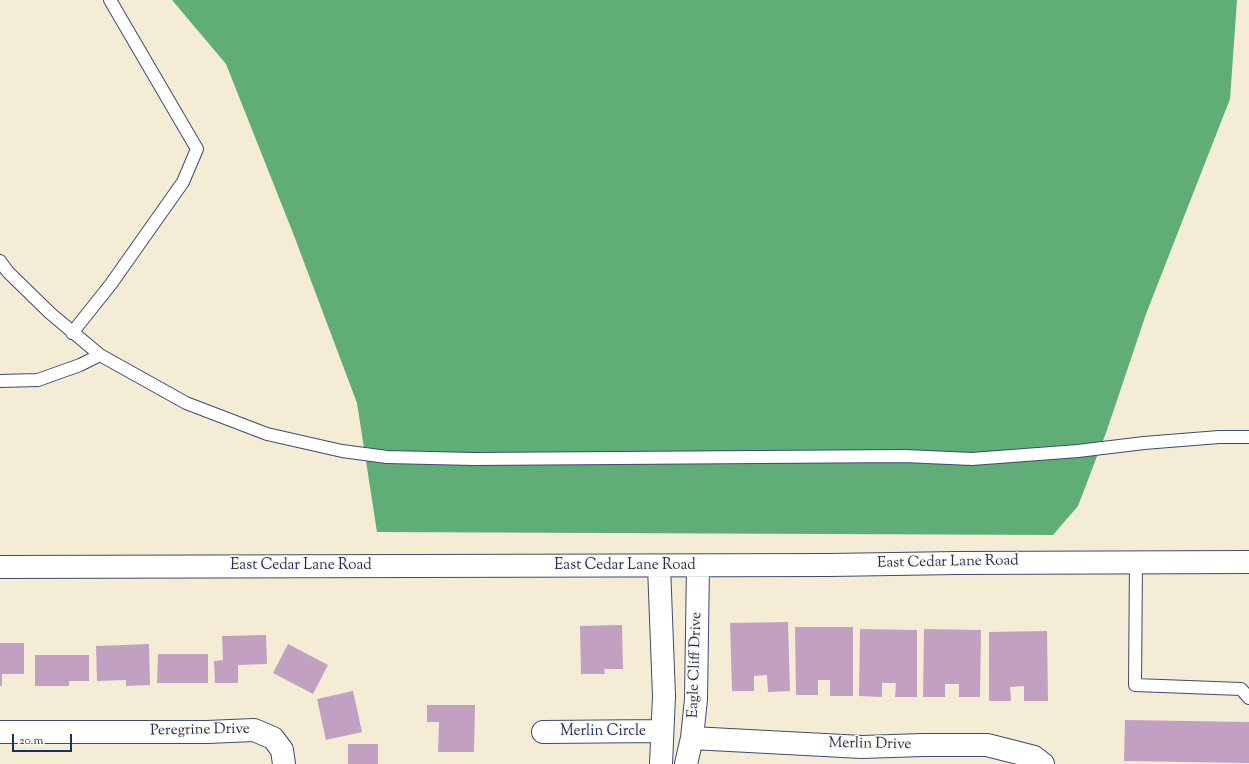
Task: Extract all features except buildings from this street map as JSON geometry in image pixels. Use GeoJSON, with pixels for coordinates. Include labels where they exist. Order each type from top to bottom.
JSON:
{"type":"FeatureCollection","features":[{"type":"Feature","properties":{"kind":"street","name":"East Cedar Lane Road"},"geometry":{"type":"LineString","coordinates":[[0,567],[698,566],[1249,562]]}},
{"type":"Feature","properties":{"kind":"street","name":"Eagle Cliff Drive"},"geometry":{"type":"LineString","coordinates":[[659,566],[664,696],[661,764]]}},
{"type":"Feature","properties":{"kind":"street","name":"Eagle Cliff Drive"},"geometry":{"type":"LineString","coordinates":[[686,764],[692,738],[696,698],[698,566]]}},
{"type":"Feature","properties":{"kind":"street","name":"Peregrine Drive"},"geometry":{"type":"LineString","coordinates":[[0,732],[206,732],[254,730],[274,738],[282,750],[284,764]]}},
{"type":"Feature","properties":{"kind":"street","name":"Merlin Circle"},"geometry":{"type":"LineString","coordinates":[[543,732],[662,731]]}},
{"type":"Feature","properties":{"kind":"street","name":"Merlin Drive"},"geometry":{"type":"LineString","coordinates":[[692,738],[862,747],[987,745],[1034,757],[1043,764]]}},
{"type":"Feature","properties":{"kind":"lane"},"geometry":{"type":"LineString","coordinates":[[72,333],[111,284],[183,182],[197,149],[110,0]]}},
{"type":"Feature","properties":{"kind":"lane"},"geometry":{"type":"LineString","coordinates":[[0,261],[8,272],[72,333],[100,355],[186,404],[267,434],[342,451],[387,456],[474,459],[904,456],[972,459],[1078,451],[1144,443],[1219,437],[1249,437]]}},
{"type":"Feature","properties":{"kind":"lane"},"geometry":{"type":"LineString","coordinates":[[0,381],[38,380],[80,365],[100,355]]}},
{"type":"Feature","properties":{"kind":"lane"},"geometry":{"type":"LineString","coordinates":[[1136,562],[1135,685],[1241,689],[1249,698]]}},
{"type":"Feature","properties":{"kind":"green space"},"geometry":{"type":"Polygon","coordinates":[[[172,0],[1237,0],[1230,99],[1146,314],[1107,430],[1078,506],[1053,535],[377,532],[357,403],[293,233],[226,64],[172,0]]]}}]}
